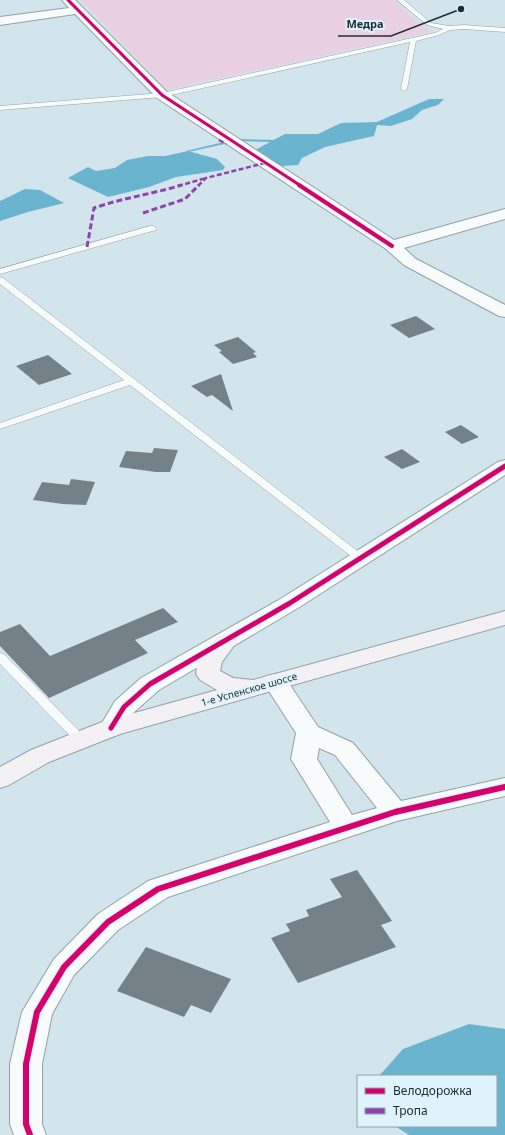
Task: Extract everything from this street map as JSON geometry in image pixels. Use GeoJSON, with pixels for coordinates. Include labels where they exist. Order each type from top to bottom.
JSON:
{"type":"FeatureCollection","features":[{"type":"Feature","properties":{"kind":"main road","name":"1-е Успенское шоссе"},"geometry":{"type":"LineString","coordinates":[[0,779],[40,756],[112,728],[505,618]]}},
{"type":"Feature","properties":{"kind":"main road"},"geometry":{"type":"LineString","coordinates":[[226,640],[210,661],[208,674],[228,686],[265,685]]}},
{"type":"Feature","properties":{"kind":"street"},"geometry":{"type":"LineString","coordinates":[[0,21],[72,5],[162,95],[392,246],[410,262],[505,312]]}},
{"type":"Feature","properties":{"kind":"street"},"geometry":{"type":"LineString","coordinates":[[392,246],[505,214]]}},
{"type":"Feature","properties":{"kind":"street"},"geometry":{"type":"LineString","coordinates":[[112,728],[124,707],[150,684],[290,603],[505,466]]}},
{"type":"Feature","properties":{"kind":"street"},"geometry":{"type":"LineString","coordinates":[[265,685],[309,733],[344,748],[395,812]]}},
{"type":"Feature","properties":{"kind":"street"},"geometry":{"type":"LineString","coordinates":[[309,733],[304,759],[346,827]]}},
{"type":"Feature","properties":{"kind":"street"},"geometry":{"type":"LineString","coordinates":[[30,1135],[26,1124],[26,1064],[37,1012],[64,967],[108,922],[158,889],[395,812],[505,787]]}},
{"type":"Feature","properties":{"kind":"lane"},"geometry":{"type":"LineString","coordinates":[[400,0],[429,24],[448,28],[464,27],[505,30]]}},
{"type":"Feature","properties":{"kind":"lane"},"geometry":{"type":"LineString","coordinates":[[0,108],[162,95],[413,40],[437,34],[448,28]]}},
{"type":"Feature","properties":{"kind":"lane"},"geometry":{"type":"LineString","coordinates":[[404,89],[413,40]]}},
{"type":"Feature","properties":{"kind":"lane"},"geometry":{"type":"LineString","coordinates":[[0,272],[153,228]]}},
{"type":"Feature","properties":{"kind":"lane"},"geometry":{"type":"LineString","coordinates":[[0,280],[360,558]]}},
{"type":"Feature","properties":{"kind":"lane"},"geometry":{"type":"LineString","coordinates":[[0,426],[131,381]]}},
{"type":"Feature","properties":{"kind":"lane"},"geometry":{"type":"LineString","coordinates":[[0,657],[81,740]]}},
{"type":"Feature","properties":{"kind":"shaded area"},"geometry":{"type":"Polygon","coordinates":[[[80,0],[394,0],[415,20],[431,32],[167,90],[80,0]]]}},
{"type":"Feature","properties":{"kind":"water"},"geometry":{"type":"Polygon","coordinates":[[[429,99],[444,99],[438,105],[422,110],[412,119],[391,126],[377,125],[374,136],[325,147],[302,158],[298,165],[282,166],[255,150],[285,134],[318,134],[341,123],[377,122],[429,99]]]}},
{"type":"Feature","properties":{"kind":"water"},"geometry":{"type":"Polygon","coordinates":[[[188,151],[217,159],[225,167],[223,170],[176,177],[149,187],[108,197],[68,178],[88,167],[96,171],[115,168],[127,160],[148,156],[165,156],[188,151]]]}},
{"type":"Feature","properties":{"kind":"water"},"geometry":{"type":"Polygon","coordinates":[[[25,189],[40,190],[64,203],[0,221],[0,201],[25,189]]]}},
{"type":"Feature","properties":{"kind":"water"},"geometry":{"type":"Polygon","coordinates":[[[469,1024],[505,1029],[505,1135],[409,1135],[397,1127],[497,1127],[497,1075],[380,1075],[403,1049],[469,1024]]]}},
{"type":"Feature","properties":{"kind":"building"},"geometry":{"type":"Polygon","coordinates":[[[416,316],[435,329],[409,338],[390,325],[416,316]]]}},
{"type":"Feature","properties":{"kind":"building"},"geometry":{"type":"Polygon","coordinates":[[[238,337],[256,352],[253,353],[257,357],[233,364],[219,352],[222,351],[214,345],[238,337]]]}},
{"type":"Feature","properties":{"kind":"building"},"geometry":{"type":"Polygon","coordinates":[[[48,355],[72,374],[39,385],[16,366],[48,355]]]}},
{"type":"Feature","properties":{"kind":"building"},"geometry":{"type":"Polygon","coordinates":[[[221,374],[233,411],[212,395],[207,397],[191,386],[221,374]]]}},
{"type":"Feature","properties":{"kind":"building"},"geometry":{"type":"Polygon","coordinates":[[[461,425],[479,437],[462,444],[445,432],[461,425]]]}},
{"type":"Feature","properties":{"kind":"building"},"geometry":{"type":"Polygon","coordinates":[[[154,448],[178,450],[170,472],[156,472],[119,467],[126,451],[152,453],[154,448]]]}},
{"type":"Feature","properties":{"kind":"building"},"geometry":{"type":"Polygon","coordinates":[[[402,449],[420,462],[402,469],[384,457],[402,449]]]}},
{"type":"Feature","properties":{"kind":"building"},"geometry":{"type":"Polygon","coordinates":[[[71,479],[95,482],[86,505],[33,500],[42,482],[69,485],[71,479]]]}},
{"type":"Feature","properties":{"kind":"building"},"geometry":{"type":"Polygon","coordinates":[[[163,608],[178,622],[135,640],[148,653],[49,698],[0,646],[0,632],[20,624],[50,656],[163,608]]]}},
{"type":"Feature","properties":{"kind":"building"},"geometry":{"type":"Polygon","coordinates":[[[357,870],[392,921],[381,925],[396,947],[298,983],[271,938],[290,931],[286,924],[309,916],[306,910],[342,897],[330,879],[357,870]]]}},
{"type":"Feature","properties":{"kind":"building"},"geometry":{"type":"Polygon","coordinates":[[[146,947],[231,979],[211,1013],[191,1005],[184,1017],[117,991],[146,947]]]}},
{"type":"Feature","properties":{"kind":"waterway"},"geometry":{"type":"LineString","coordinates":[[239,140],[275,141]]}},
{"type":"Feature","properties":{"kind":"waterway"},"geometry":{"type":"LineString","coordinates":[[188,151],[228,142]]}},
{"type":"Feature","properties":{"kind":"marked path"},"geometry":{"type":"LineString","coordinates":[[219,140],[226,144]]}},
{"type":"Feature","properties":{"kind":"marked path"},"geometry":{"type":"LineString","coordinates":[[143,213],[185,199],[206,178],[265,163]]}},
{"type":"Feature","properties":{"kind":"marked path"},"geometry":{"type":"LineString","coordinates":[[87,247],[94,208],[117,200],[162,191],[206,178]]}},
{"type":"Feature","properties":{"kind":"cycle path"},"geometry":{"type":"LineString","coordinates":[[68,0],[162,95],[392,246]]}},
{"type":"Feature","properties":{"kind":"cycle path"},"geometry":{"type":"LineString","coordinates":[[111,728],[124,707],[150,684],[290,603],[505,466]]}},
{"type":"Feature","properties":{"kind":"cycle path"},"geometry":{"type":"LineString","coordinates":[[30,1135],[26,1124],[26,1064],[37,1012],[64,967],[108,922],[158,889],[395,812],[505,787]]}},
{"type":"Feature","properties":{"kind":"place","name":"Медра"},"geometry":{"type":"Point","coordinates":[461,9]}}]}
